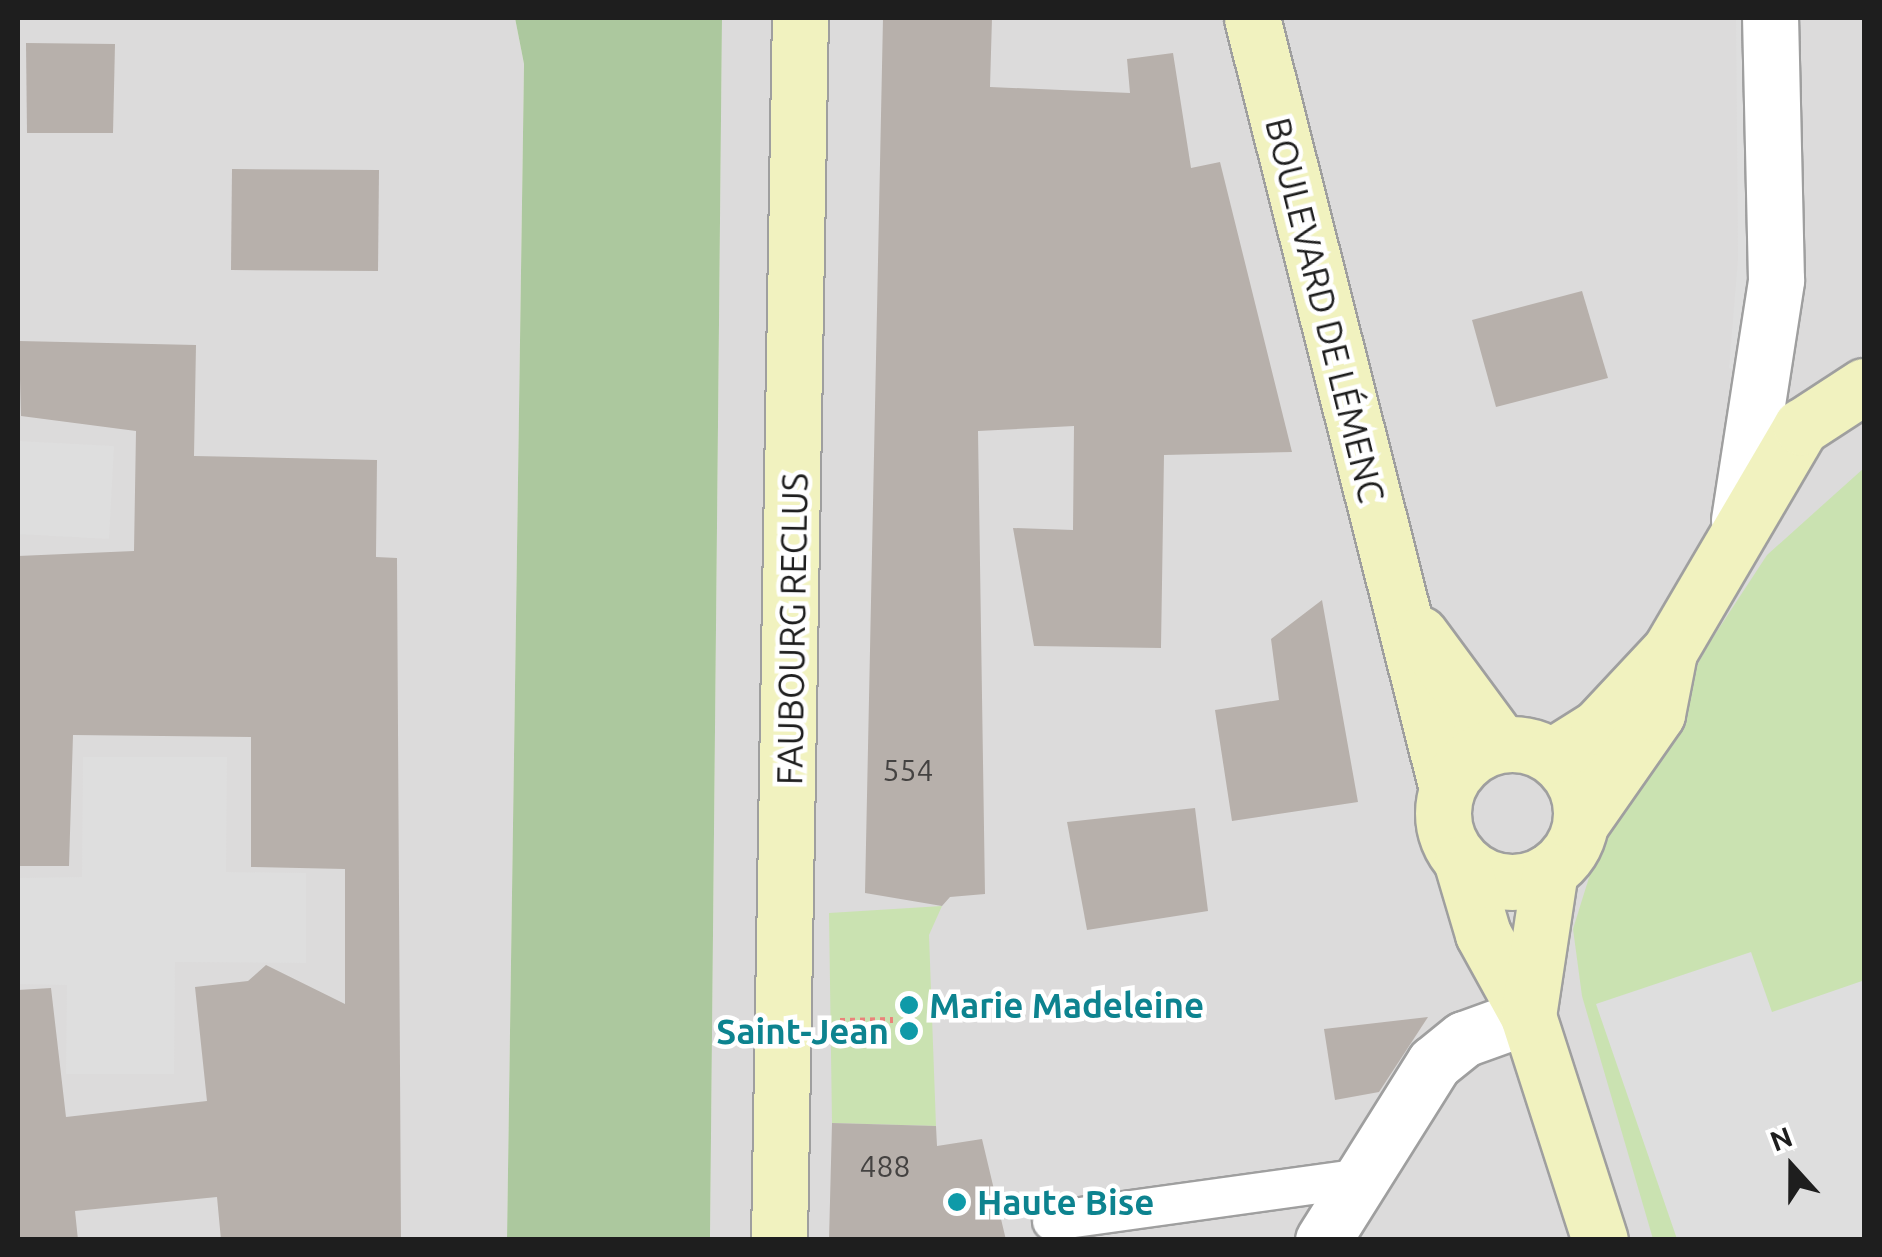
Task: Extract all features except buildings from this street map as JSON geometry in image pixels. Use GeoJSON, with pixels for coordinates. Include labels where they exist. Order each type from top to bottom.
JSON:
{"type":"FeatureCollection","features":[{"type":"Feature","properties":{"kind":"main road","name":"FAUBOURG RECLUS"},"geometry":{"type":"LineString","coordinates":[[779,1240],[800,18]]}},
{"type":"Feature","properties":{"kind":"main road","name":"BOULEVARD DE LÉMENC"},"geometry":{"type":"LineString","coordinates":[[1252,18],[1402,601],[1415,686],[1446,785]]}},
{"type":"Feature","properties":{"kind":"main road"},"geometry":{"type":"LineString","coordinates":[[1600,1240],[1528,1016],[1483,934],[1462,863],[1441,814],[1446,785],[1460,766],[1598,727],[1670,650],[1739,520],[1801,427],[1864,386]]}},
{"type":"Feature","properties":{"kind":"main road","name":"BOULEVARD DE LÉMENC"},"geometry":{"type":"LineString","coordinates":[[1402,601],[1444,676],[1527,750]]}},
{"type":"Feature","properties":{"kind":"main road"},"geometry":{"type":"LineString","coordinates":[[1528,1016],[1550,871],[1657,714],[1670,650]]}},
{"type":"Feature","properties":{"kind":"main road"},"geometry":{"type":"LineString","coordinates":[[1527,750],[1570,774],[1581,823]]}},
{"type":"Feature","properties":{"kind":"main road"},"geometry":{"type":"LineString","coordinates":[[1462,863],[1489,880],[1550,871]]}},
{"type":"Feature","properties":{"kind":"street"},"geometry":{"type":"LineString","coordinates":[[1739,520],[1776,280],[1770,18]]}},
{"type":"Feature","properties":{"kind":"street"},"geometry":{"type":"LineString","coordinates":[[1322,1240],[1434,1063],[1464,1039],[1528,1016]]}},
{"type":"Feature","properties":{"kind":"lane"},"geometry":{"type":"LineString","coordinates":[[1052,1221],[1361,1178]]}},
{"type":"Feature","properties":{"kind":"path"},"geometry":{"type":"LineString","coordinates":[[830,1021],[893,1020]]}},
{"type":"Feature","properties":{"kind":"shaded area"},"geometry":{"type":"Polygon","coordinates":[[[18,18],[515,18],[524,64],[507,1239],[18,1239],[18,18]]]}},
{"type":"Feature","properties":{"kind":"shaded area"},"geometry":{"type":"Polygon","coordinates":[[[722,18],[1864,18],[1864,1239],[710,1239],[722,18]]]}},
{"type":"Feature","properties":{"kind":"shaded area"},"geometry":{"type":"Polygon","coordinates":[[[1736,18],[1763,18],[1755,374],[1729,368],[1738,259],[1736,18]]]}},
{"type":"Feature","properties":{"kind":"shaded area"},"geometry":{"type":"Polygon","coordinates":[[[18,441],[114,446],[109,539],[18,534],[18,441]]]}},
{"type":"Feature","properties":{"kind":"shaded area"},"geometry":{"type":"Polygon","coordinates":[[[83,757],[227,757],[226,872],[306,873],[306,963],[175,962],[174,1074],[66,1074],[67,985],[18,984],[18,878],[82,877],[83,757]]]}},
{"type":"Feature","properties":{"kind":"shaded area"},"geometry":{"type":"Polygon","coordinates":[[[1751,952],[1772,1012],[1862,981],[1864,1239],[1677,1239],[1596,1004],[1751,952]]]}},
{"type":"Feature","properties":{"kind":"green space"},"geometry":{"type":"Polygon","coordinates":[[[515,18],[722,18],[710,1239],[507,1239],[524,64],[515,18]]]}},
{"type":"Feature","properties":{"kind":"green space"},"geometry":{"type":"Polygon","coordinates":[[[1864,468],[1864,1239],[1653,1239],[1582,996],[1573,929],[1596,855],[1708,645],[1767,555],[1864,468]]]}},
{"type":"Feature","properties":{"kind":"green space"},"geometry":{"type":"Polygon","coordinates":[[[942,906],[929,935],[936,1126],[832,1123],[829,913],[942,906]]]}},
{"type":"Feature","properties":{"kind":"place","name":"Marie Madeleine"},"geometry":{"type":"Point","coordinates":[909,1005]}},
{"type":"Feature","properties":{"kind":"place","name":"Saint-Jean"},"geometry":{"type":"Point","coordinates":[909,1031]}},
{"type":"Feature","properties":{"kind":"place","name":"Haute Bise"},"geometry":{"type":"Point","coordinates":[957,1202]}}]}
